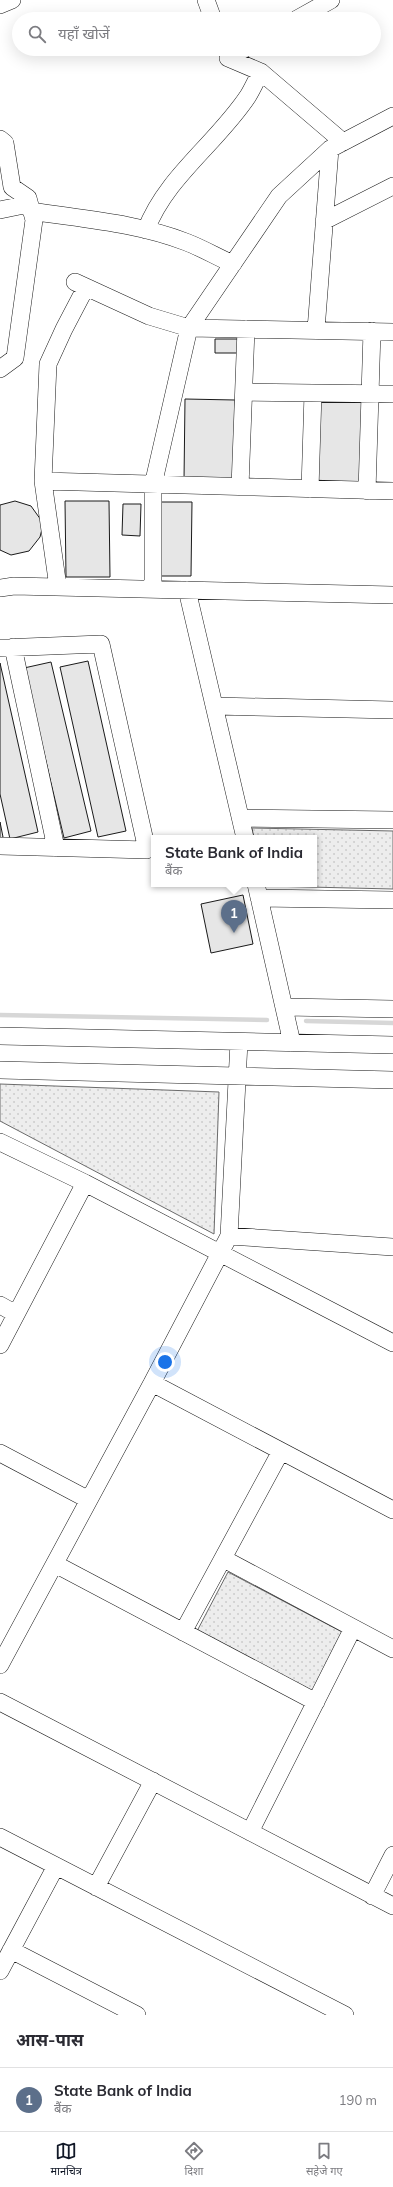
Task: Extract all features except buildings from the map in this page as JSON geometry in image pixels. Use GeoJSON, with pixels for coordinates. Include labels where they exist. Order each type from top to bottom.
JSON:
{"type":"FeatureCollection","features":[{"type":"Feature","properties":{"kind":"street"},"geometry":{"type":"LineString","coordinates":[[0,5],[12,0]]}},
{"type":"Feature","properties":{"kind":"street"},"geometry":{"type":"LineString","coordinates":[[206,0],[210,12]]}},
{"type":"Feature","properties":{"kind":"street"},"geometry":{"type":"LineString","coordinates":[[310,12],[331,0]]}},
{"type":"Feature","properties":{"kind":"street"},"geometry":{"type":"LineString","coordinates":[[232,56],[261,72],[336,146]]}},
{"type":"Feature","properties":{"kind":"street"},"geometry":{"type":"LineString","coordinates":[[146,230],[154,211],[174,183],[247,96],[261,72]]}},
{"type":"Feature","properties":{"kind":"street"},"geometry":{"type":"LineString","coordinates":[[153,589],[153,485],[189,328],[279,196],[336,146],[393,116]]}},
{"type":"Feature","properties":{"kind":"street"},"geometry":{"type":"LineString","coordinates":[[0,139],[5,143],[12,188],[28,198],[34,220],[15,358],[0,368]]}},
{"type":"Feature","properties":{"kind":"street"},"geometry":{"type":"LineString","coordinates":[[316,330],[324,221],[336,146]]}},
{"type":"Feature","properties":{"kind":"street"},"geometry":{"type":"LineString","coordinates":[[324,221],[393,186]]}},
{"type":"Feature","properties":{"kind":"street"},"geometry":{"type":"LineString","coordinates":[[0,210],[30,208],[146,230],[186,242],[233,264]]}},
{"type":"Feature","properties":{"kind":"street"},"geometry":{"type":"LineString","coordinates":[[58,587],[43,481],[48,364],[64,329],[81,284],[149,316],[189,328],[393,332]]}},
{"type":"Feature","properties":{"kind":"street"},"geometry":{"type":"LineString","coordinates":[[240,488],[246,329]]}},
{"type":"Feature","properties":{"kind":"street"},"geometry":{"type":"LineString","coordinates":[[367,491],[372,331]]}},
{"type":"Feature","properties":{"kind":"street"},"geometry":{"type":"LineString","coordinates":[[244,392],[393,394]]}},
{"type":"Feature","properties":{"kind":"street"},"geometry":{"type":"LineString","coordinates":[[310,489],[313,393]]}},
{"type":"Feature","properties":{"kind":"street"},"geometry":{"type":"LineString","coordinates":[[43,481],[393,492]]}},
{"type":"Feature","properties":{"kind":"street"},"geometry":{"type":"LineString","coordinates":[[0,588],[14,586],[393,595]]}},
{"type":"Feature","properties":{"kind":"street"},"geometry":{"type":"LineString","coordinates":[[187,590],[244,835]]}},
{"type":"Feature","properties":{"kind":"street"},"geometry":{"type":"LineString","coordinates":[[0,846],[56,848],[147,850],[101,644],[7,648],[56,848]]}},
{"type":"Feature","properties":{"kind":"street"},"geometry":{"type":"LineString","coordinates":[[214,706],[393,710]]}},
{"type":"Feature","properties":{"kind":"street"},"geometry":{"type":"LineString","coordinates":[[241,818],[393,820]]}},
{"type":"Feature","properties":{"kind":"street"},"geometry":{"type":"LineString","coordinates":[[292,1043],[258,891],[393,900]]}},
{"type":"Feature","properties":{"kind":"street"},"geometry":{"type":"LineString","coordinates":[[285,1007],[393,1009]]}},
{"type":"Feature","properties":{"kind":"street"},"geometry":{"type":"LineString","coordinates":[[0,1036],[393,1045]]}},
{"type":"Feature","properties":{"kind":"street"},"geometry":{"type":"LineString","coordinates":[[0,1665],[152,1383],[229,1236],[239,1042]]}},
{"type":"Feature","properties":{"kind":"street"},"geometry":{"type":"LineString","coordinates":[[0,1070],[393,1080]]}},
{"type":"Feature","properties":{"kind":"street"},"geometry":{"type":"LineString","coordinates":[[0,1142],[85,1183],[393,1343]]}},
{"type":"Feature","properties":{"kind":"street"},"geometry":{"type":"LineString","coordinates":[[0,1345],[85,1183]]}},
{"type":"Feature","properties":{"kind":"street"},"geometry":{"type":"LineString","coordinates":[[229,1236],[393,1247]]}},
{"type":"Feature","properties":{"kind":"street"},"geometry":{"type":"LineString","coordinates":[[0,1305],[16,1314]]}},
{"type":"Feature","properties":{"kind":"street"},"geometry":{"type":"LineString","coordinates":[[152,1383],[393,1510]]}},
{"type":"Feature","properties":{"kind":"street"},"geometry":{"type":"LineString","coordinates":[[183,1632],[224,1559],[281,1451]]}},
{"type":"Feature","properties":{"kind":"street"},"geometry":{"type":"LineString","coordinates":[[0,1453],[89,1500]]}},
{"type":"Feature","properties":{"kind":"street"},"geometry":{"type":"LineString","coordinates":[[224,1559],[393,1649]]}},
{"type":"Feature","properties":{"kind":"street"},"geometry":{"type":"LineString","coordinates":[[54,1564],[316,1702]]}},
{"type":"Feature","properties":{"kind":"street"},"geometry":{"type":"LineString","coordinates":[[250,1832],[353,1628]]}},
{"type":"Feature","properties":{"kind":"street"},"geometry":{"type":"LineString","coordinates":[[0,1702],[393,1906]]}},
{"type":"Feature","properties":{"kind":"street"},"geometry":{"type":"LineString","coordinates":[[96,1887],[153,1781]]}},
{"type":"Feature","properties":{"kind":"street"},"geometry":{"type":"LineString","coordinates":[[0,1837],[345,2015]]}},
{"type":"Feature","properties":{"kind":"street"},"geometry":{"type":"LineString","coordinates":[[372,1896],[393,1855]]}},
{"type":"Feature","properties":{"kind":"street"},"geometry":{"type":"LineString","coordinates":[[0,1971],[56,1866]]}},
{"type":"Feature","properties":{"kind":"street"},"geometry":{"type":"LineString","coordinates":[[11,1950],[137,2015]]}},
{"type":"Feature","properties":{"kind":"shaded area"},"geometry":{"type":"Polygon","coordinates":[[[252,828],[393,831],[393,889],[308,887],[317,887],[317,835],[253,835],[252,828]]]}},
{"type":"Feature","properties":{"kind":"shaded area"},"geometry":{"type":"Polygon","coordinates":[[[0,1084],[219,1092],[214,1234],[0,1121],[0,1084]]]}},
{"type":"Feature","properties":{"kind":"shaded area"},"geometry":{"type":"Polygon","coordinates":[[[228,1572],[344,1633],[312,1694],[196,1633],[228,1572]]]}},
{"type":"Feature","properties":{"kind":"waterway"},"geometry":{"type":"LineString","coordinates":[[0,1015],[267,1020]]}},
{"type":"Feature","properties":{"kind":"waterway"},"geometry":{"type":"LineString","coordinates":[[306,1021],[393,1023]]}},
{"type":"Feature","properties":{"kind":"place","name":"State Bank of India"},"geometry":{"type":"Point","coordinates":[234,933]}}]}
